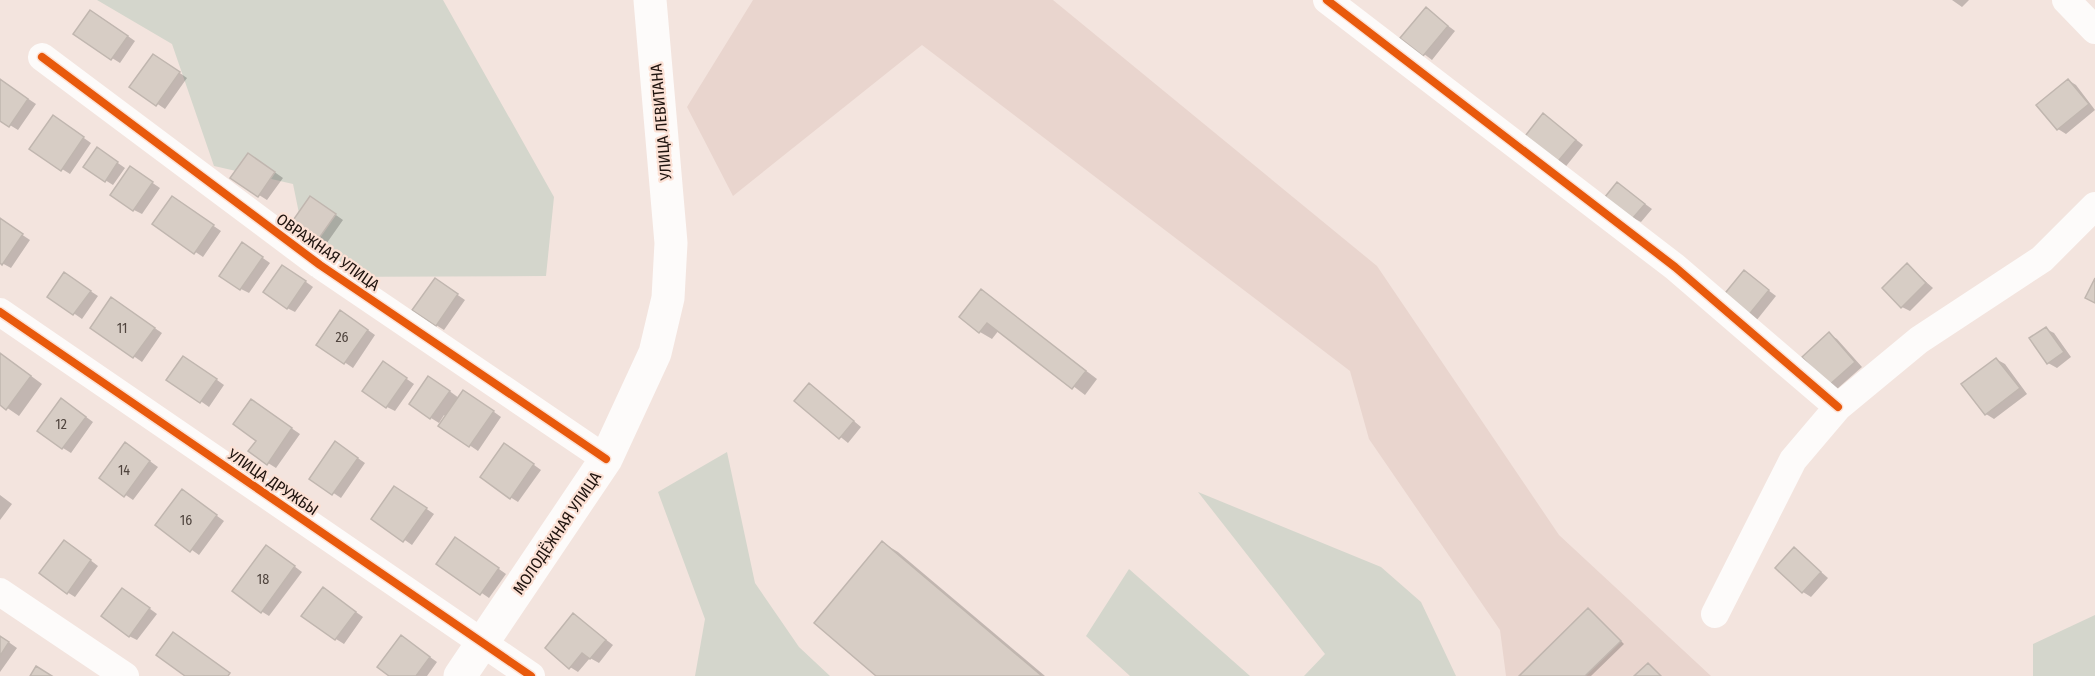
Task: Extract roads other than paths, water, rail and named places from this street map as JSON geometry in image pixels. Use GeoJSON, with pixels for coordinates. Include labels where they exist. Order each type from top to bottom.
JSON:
{"type":"FeatureCollection","features":[{"type":"Feature","properties":{"kind":"main road","name":"УЛИЦА ЛЕВИТАНА"},"geometry":{"type":"LineString","coordinates":[[650,0],[671,243]]}},
{"type":"Feature","properties":{"kind":"main road","name":"МОЛОДЁЖНАЯ УЛИЦА"},"geometry":{"type":"LineString","coordinates":[[460,676],[606,459],[655,353],[668,298],[671,243]]}},
{"type":"Feature","properties":{"kind":"street"},"geometry":{"type":"LineString","coordinates":[[1327,0],[1675,267],[1838,407]]}},
{"type":"Feature","properties":{"kind":"street"},"geometry":{"type":"LineString","coordinates":[[2067,0],[2095,30]]}},
{"type":"Feature","properties":{"kind":"street","name":"ОВРАЖНАЯ УЛИЦА"},"geometry":{"type":"LineString","coordinates":[[42,57],[320,265],[606,459]]}},
{"type":"Feature","properties":{"kind":"street"},"geometry":{"type":"LineString","coordinates":[[1715,614],[1793,460],[1838,407],[1919,340],[2042,260],[2095,206]]}},
{"type":"Feature","properties":{"kind":"street","name":"УЛИЦА ДРУЖБЫ"},"geometry":{"type":"LineString","coordinates":[[0,312],[531,676]]}},
{"type":"Feature","properties":{"kind":"street"},"geometry":{"type":"LineString","coordinates":[[0,591],[125,676]]}}]}
